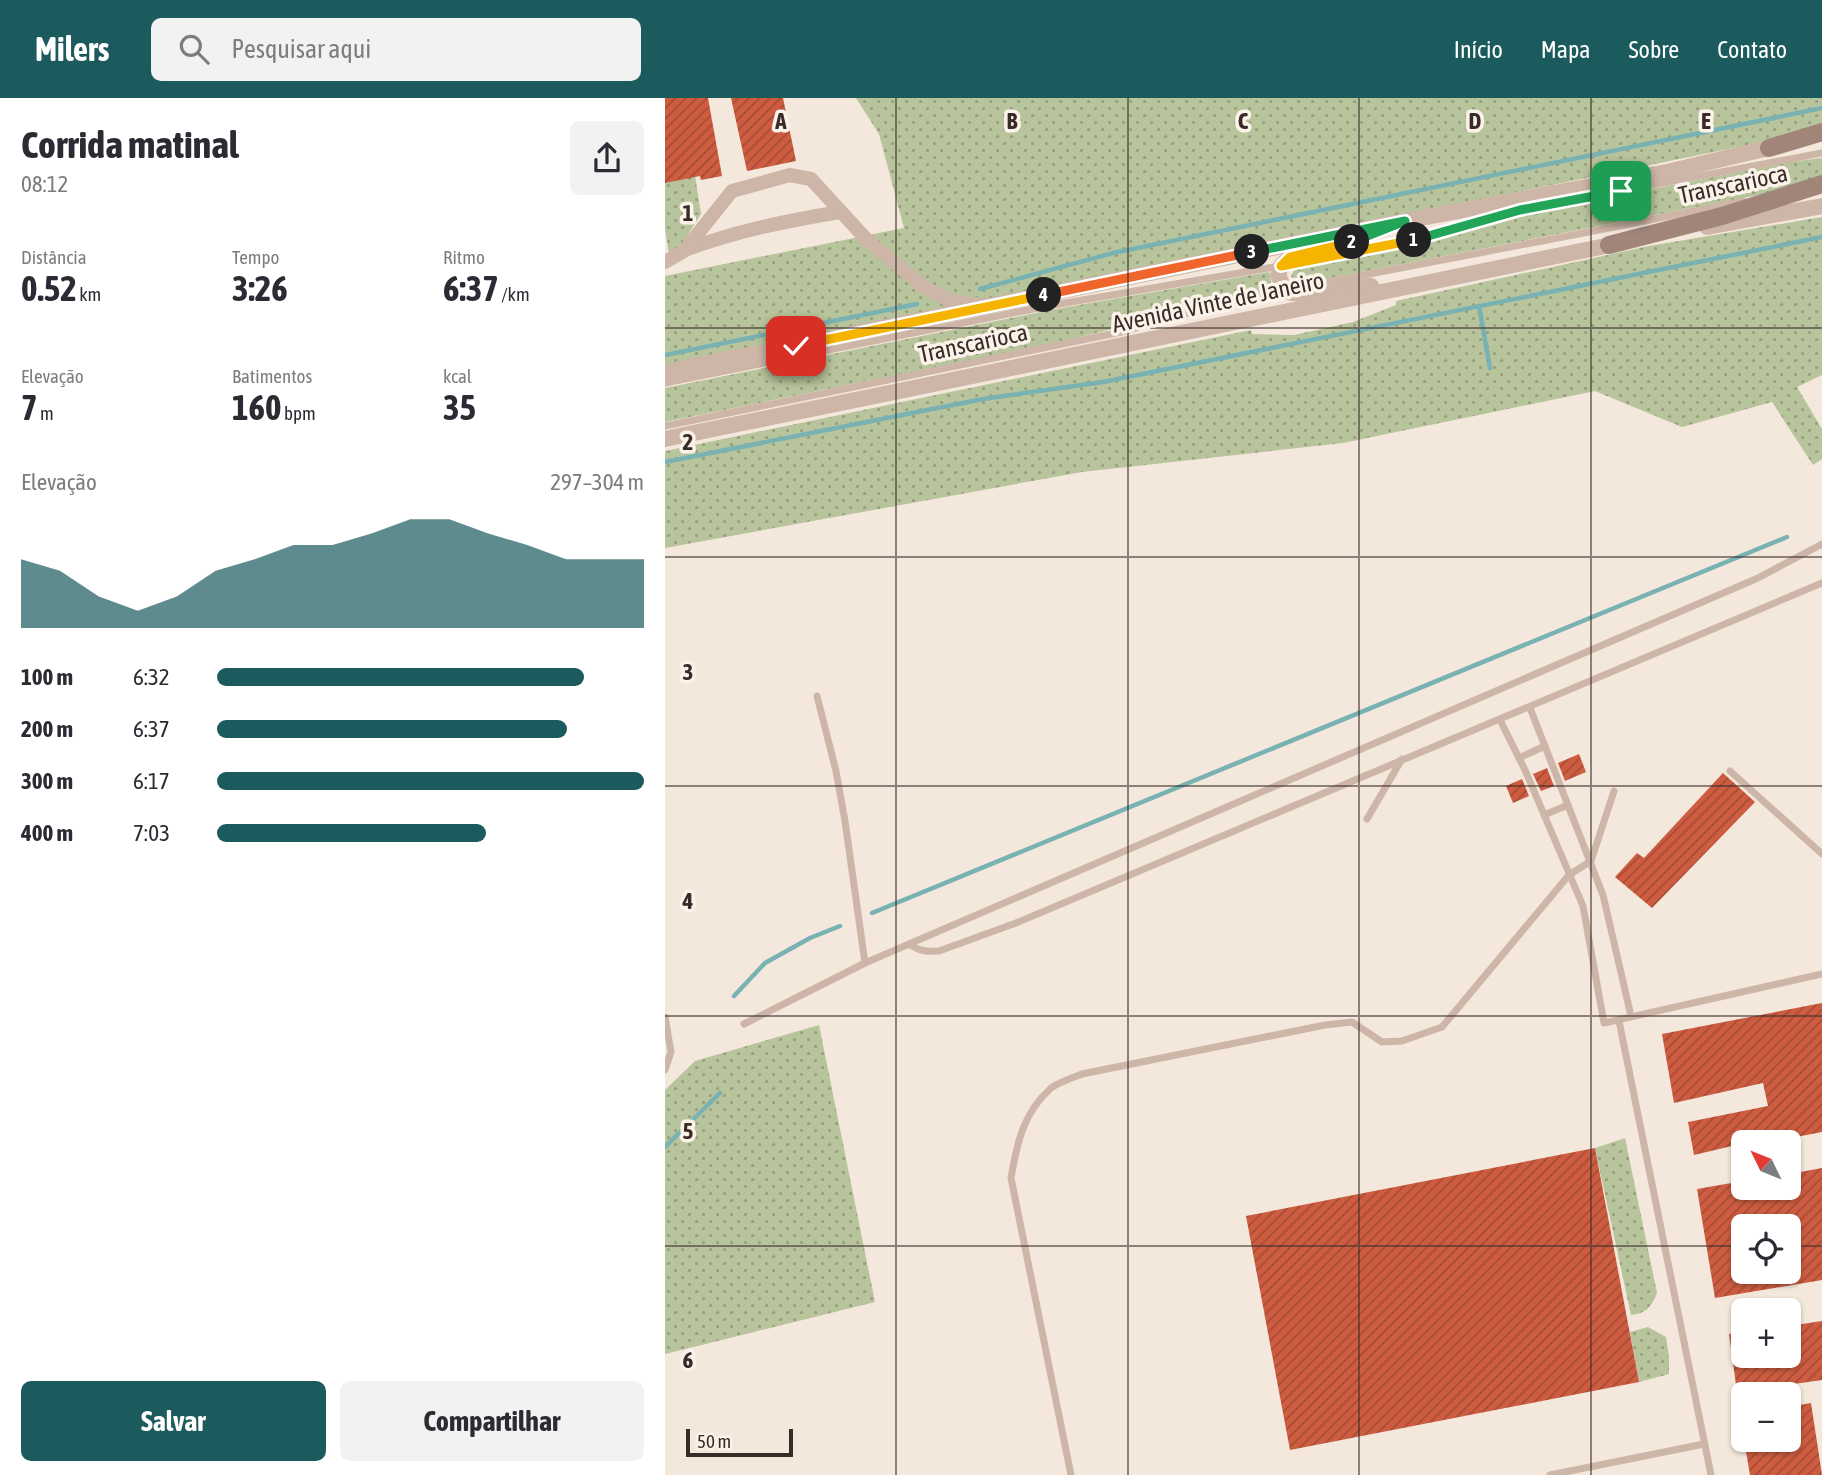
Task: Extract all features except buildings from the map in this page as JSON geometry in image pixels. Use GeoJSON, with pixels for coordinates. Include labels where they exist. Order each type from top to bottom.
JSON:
{"type":"FeatureCollection","features":[{"type":"Feature","properties":{"kind":"main road"},"geometry":{"type":"LineString","coordinates":[[1769,148],[1822,132]]}},
{"type":"Feature","properties":{"kind":"main road"},"geometry":{"type":"LineString","coordinates":[[1609,245],[1722,216],[1822,184]]}},
{"type":"Feature","properties":{"kind":"street","name":"Avenida Vinte de Janeiro"},"geometry":{"type":"LineString","coordinates":[[665,372],[1405,221],[1667,172],[1822,137]]}},
{"type":"Feature","properties":{"kind":"street"},"geometry":{"type":"LineString","coordinates":[[684,251],[732,191],[790,175],[811,180],[886,257],[924,287],[951,301],[992,306]]}},
{"type":"Feature","properties":{"kind":"street","name":"Avenida Vinte de Janeiro"},"geometry":{"type":"LineString","coordinates":[[665,439],[1609,245],[1822,206]]}},
{"type":"Feature","properties":{"kind":"street"},"geometry":{"type":"LineString","coordinates":[[665,262],[684,251],[757,227],[840,212]]}},
{"type":"Feature","properties":{"kind":"street"},"geometry":{"type":"LineString","coordinates":[[1405,221],[1344,245],[1290,257],[1281,266],[1278,280],[1285,290],[1301,295],[1347,287],[1418,285]]}},
{"type":"Feature","properties":{"kind":"lane","name":"Transcarioca"},"geometry":{"type":"LineString","coordinates":[[665,383],[1048,306],[1411,241],[1520,210],[1822,153]]}},
{"type":"Feature","properties":{"kind":"lane","name":"Transcarioca"},"geometry":{"type":"LineString","coordinates":[[665,426],[1114,334],[1285,290],[1608,230],[1822,184]]}},
{"type":"Feature","properties":{"kind":"lane"},"geometry":{"type":"LineString","coordinates":[[744,1024],[865,963],[1758,578],[1822,544]]}},
{"type":"Feature","properties":{"kind":"lane"},"geometry":{"type":"LineString","coordinates":[[909,944],[926,952],[939,951],[970,941],[1530,708],[1822,583]]}},
{"type":"Feature","properties":{"kind":"lane"},"geometry":{"type":"LineString","coordinates":[[817,696],[845,821],[865,963]]}},
{"type":"Feature","properties":{"kind":"lane"},"geometry":{"type":"LineString","coordinates":[[1530,708],[1604,895],[1631,1016]]}},
{"type":"Feature","properties":{"kind":"lane"},"geometry":{"type":"LineString","coordinates":[[1500,720],[1583,906],[1604,1023],[1822,974]]}},
{"type":"Feature","properties":{"kind":"lane"},"geometry":{"type":"LineString","coordinates":[[1519,758],[1545,746]]}},
{"type":"Feature","properties":{"kind":"lane"},"geometry":{"type":"LineString","coordinates":[[1367,819],[1402,759]]}},
{"type":"Feature","properties":{"kind":"lane"},"geometry":{"type":"LineString","coordinates":[[1730,771],[1822,854]]}},
{"type":"Feature","properties":{"kind":"lane"},"geometry":{"type":"LineString","coordinates":[[1070,1475],[1011,1178],[1018,1139],[1032,1110],[1053,1086],[1082,1074],[1311,1028],[1352,1023],[1383,1042],[1402,1041],[1442,1027],[1569,875],[1591,861],[1614,791]]}},
{"type":"Feature","properties":{"kind":"lane"},"geometry":{"type":"LineString","coordinates":[[1544,815],[1568,805]]}},
{"type":"Feature","properties":{"kind":"lane"},"geometry":{"type":"LineString","coordinates":[[665,1017],[671,1052],[665,1070]]}},
{"type":"Feature","properties":{"kind":"lane"},"geometry":{"type":"LineString","coordinates":[[1619,1021],[1710,1475]]}},
{"type":"Feature","properties":{"kind":"lane"},"geometry":{"type":"LineString","coordinates":[[1549,1475],[1705,1444]]}},
{"type":"Feature","properties":{"kind":"green space"},"geometry":{"type":"Polygon","coordinates":[[[683,98],[701,214],[676,254],[669,255],[665,229],[665,183],[683,98]]]}},
{"type":"Feature","properties":{"kind":"green space"},"geometry":{"type":"Polygon","coordinates":[[[856,98],[1822,98],[1822,127],[1748,145],[665,366],[665,276],[904,228],[879,134],[856,98]]]}},
{"type":"Feature","properties":{"kind":"green space"},"geometry":{"type":"Polygon","coordinates":[[[1822,158],[1822,180],[1791,189],[1299,284],[1291,276],[1296,267],[1414,244],[1522,215],[1789,162],[1822,158]]]}},
{"type":"Feature","properties":{"kind":"green space"},"geometry":{"type":"Polygon","coordinates":[[[1822,217],[1822,375],[1797,387],[1822,429],[1822,459],[1813,465],[1772,402],[1682,427],[1595,391],[1343,443],[1082,472],[665,548],[665,451],[1251,330],[1252,334],[1294,335],[1353,322],[1396,305],[1396,301],[1649,246],[1822,217]]]}},
{"type":"Feature","properties":{"kind":"green space"},"geometry":{"type":"Polygon","coordinates":[[[1269,272],[1273,290],[1055,343],[665,422],[665,388],[1050,310],[1269,272]]]}},
{"type":"Feature","properties":{"kind":"green space"},"geometry":{"type":"Polygon","coordinates":[[[819,1025],[875,1302],[665,1354],[665,1090],[695,1061],[819,1025]]]}},
{"type":"Feature","properties":{"kind":"green space"},"geometry":{"type":"Polygon","coordinates":[[[1625,1138],[1657,1293],[1648,1308],[1631,1315],[1595,1148],[1625,1138]]]}},
{"type":"Feature","properties":{"kind":"green space"},"geometry":{"type":"Polygon","coordinates":[[[1648,1327],[1666,1337],[1669,1374],[1639,1382],[1630,1332],[1648,1327]]]}},
{"type":"Feature","properties":{"kind":"waterway"},"geometry":{"type":"LineString","coordinates":[[980,289],[1113,253],[1822,108]]}},
{"type":"Feature","properties":{"kind":"waterway"},"geometry":{"type":"LineString","coordinates":[[665,462],[983,399],[1103,382],[1822,237]]}},
{"type":"Feature","properties":{"kind":"waterway"},"geometry":{"type":"LineString","coordinates":[[665,355],[917,304]]}},
{"type":"Feature","properties":{"kind":"waterway"},"geometry":{"type":"LineString","coordinates":[[1479,306],[1490,368]]}},
{"type":"Feature","properties":{"kind":"waterway"},"geometry":{"type":"LineString","coordinates":[[872,913],[1787,537]]}},
{"type":"Feature","properties":{"kind":"waterway"},"geometry":{"type":"LineString","coordinates":[[734,996],[765,963],[810,938],[840,926]]}},
{"type":"Feature","properties":{"kind":"waterway"},"geometry":{"type":"LineString","coordinates":[[665,1147],[720,1093]]}},
{"type":"Feature","properties":{"kind":"route"},"geometry":{"type":"LineString","coordinates":[[796,346],[1405,221],[1344,245],[1290,257],[1281,266],[1411,241],[1520,210],[1621,191]]}}]}
